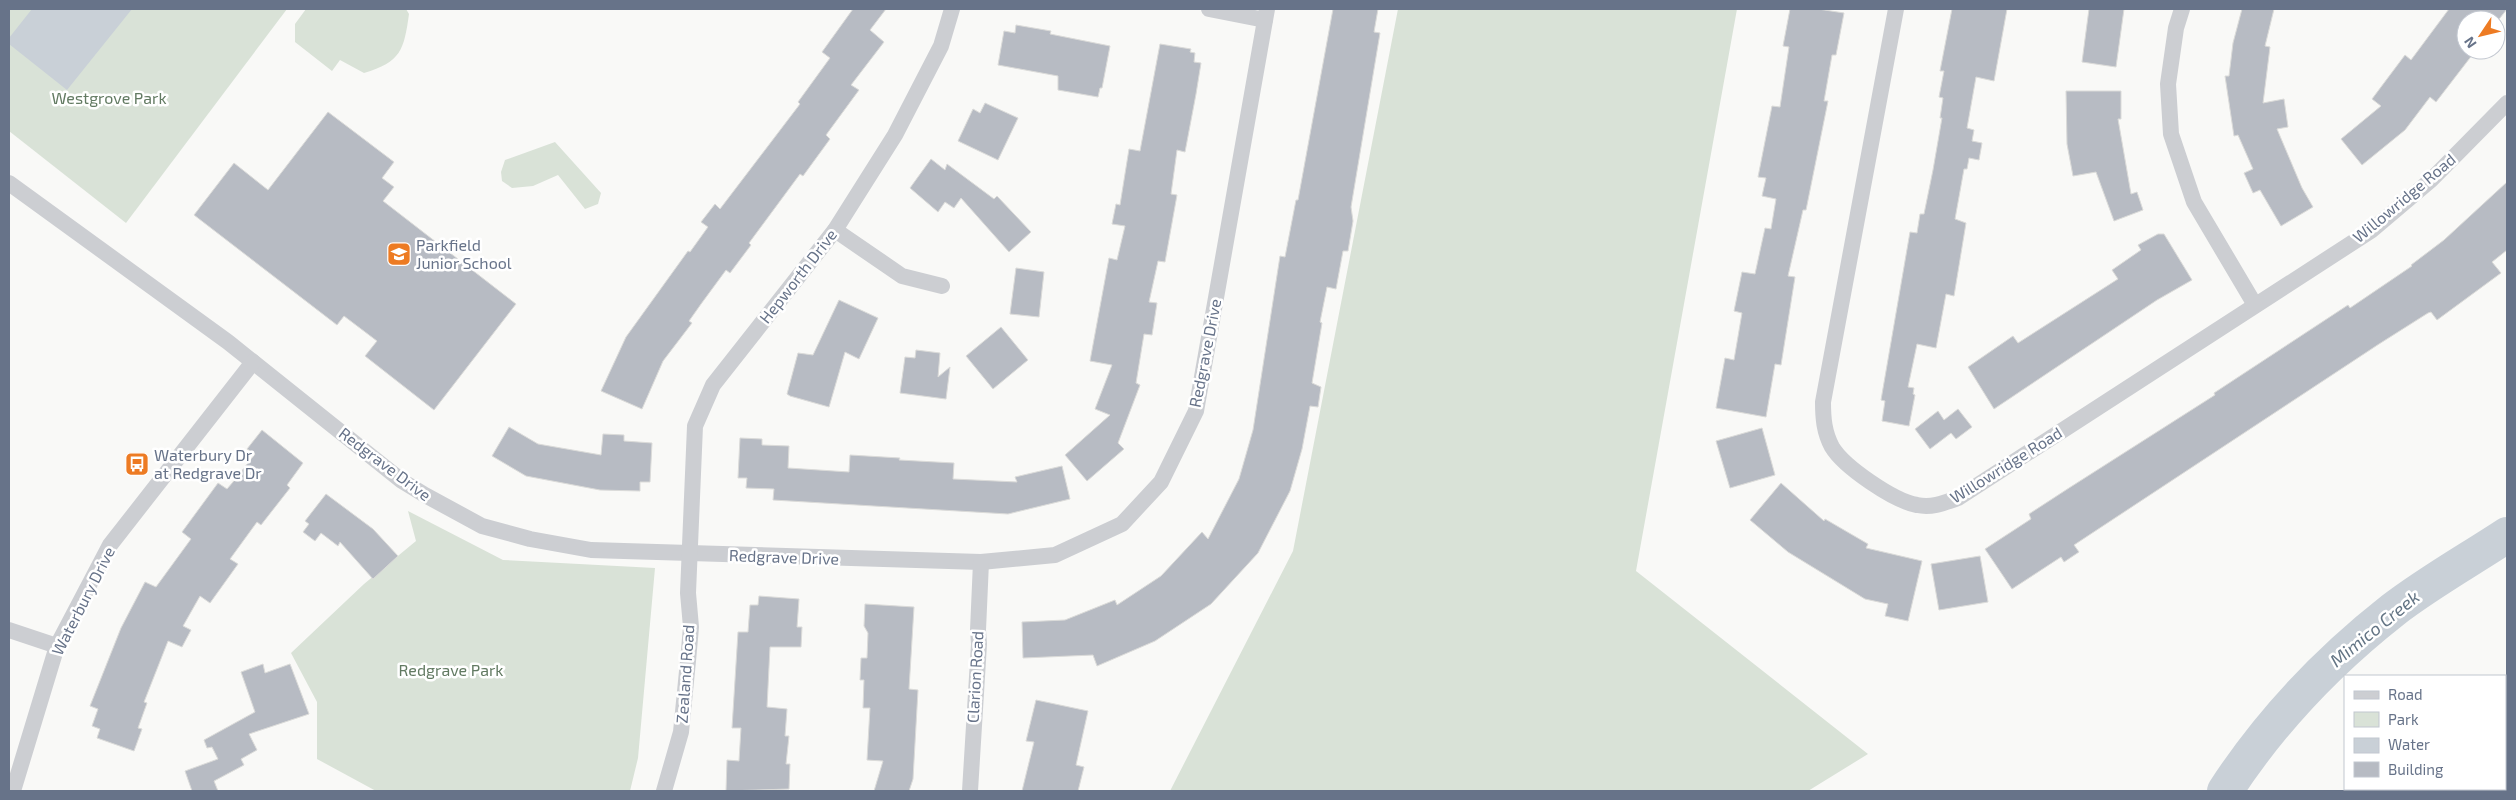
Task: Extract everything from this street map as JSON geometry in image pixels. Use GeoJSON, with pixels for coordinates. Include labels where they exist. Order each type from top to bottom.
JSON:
{"type":"FeatureCollection","features":[{"type":"Feature","properties":{"kind":"street","name":"Hepworth Drive"},"geometry":{"type":"LineString","coordinates":[[691,554],[695,426],[704,403],[728,364],[835,230],[912,106],[941,46],[952,9]]}},
{"type":"Feature","properties":{"kind":"street"},"geometry":{"type":"LineString","coordinates":[[1209,9],[1266,14]]}},
{"type":"Feature","properties":{"kind":"street","name":"Willowridge Road"},"geometry":{"type":"LineString","coordinates":[[1896,9],[1823,402],[1824,426],[1832,446],[1843,461],[1897,498],[1916,505],[1936,506],[1958,498],[2372,230],[2431,180],[2507,103]]}},
{"type":"Feature","properties":{"kind":"street"},"geometry":{"type":"LineString","coordinates":[[2182,9],[2176,28],[2168,84],[2170,134],[2194,202],[2255,305]]}},
{"type":"Feature","properties":{"kind":"street","name":"Redgrave Drive"},"geometry":{"type":"LineString","coordinates":[[9,182],[253,362],[402,481],[443,506],[482,526],[530,539],[591,550],[981,562],[1055,555],[1122,524],[1161,482],[1196,411],[1266,14]]}},
{"type":"Feature","properties":{"kind":"street"},"geometry":{"type":"LineString","coordinates":[[835,230],[902,276],[942,286]]}},
{"type":"Feature","properties":{"kind":"street","name":"Waterbury Drive"},"geometry":{"type":"LineString","coordinates":[[13,791],[57,646],[110,545],[253,362]]}},
{"type":"Feature","properties":{"kind":"street","name":"Zealand Road"},"geometry":{"type":"LineString","coordinates":[[664,791],[681,732],[690,627],[688,593],[691,554]]}},
{"type":"Feature","properties":{"kind":"street","name":"Clarion Road"},"geometry":{"type":"LineString","coordinates":[[970,791],[974,706],[978,674],[981,562]]}},
{"type":"Feature","properties":{"kind":"street"},"geometry":{"type":"LineString","coordinates":[[9,630],[57,646]]}},
{"type":"Feature","properties":{"kind":"green space","name":"Westgrove Park"},"geometry":{"type":"Polygon","coordinates":[[[9,9],[287,9],[126,223],[9,131],[9,9]]]}},
{"type":"Feature","properties":{"kind":"green space"},"geometry":{"type":"Polygon","coordinates":[[[306,9],[406,9],[409,14],[405,37],[398,53],[386,64],[364,73],[340,60],[332,71],[295,42],[295,24],[306,9]]]}},
{"type":"Feature","properties":{"kind":"green space"},"geometry":{"type":"Polygon","coordinates":[[[1398,9],[1737,9],[1636,571],[1868,754],[1808,791],[1170,791],[1293,551],[1398,9]]]}},
{"type":"Feature","properties":{"kind":"green space"},"geometry":{"type":"Polygon","coordinates":[[[555,142],[601,193],[598,204],[585,209],[558,175],[533,186],[512,188],[502,181],[501,172],[505,160],[555,142]]]}},
{"type":"Feature","properties":{"kind":"green space","name":"Redgrave Park"},"geometry":{"type":"Polygon","coordinates":[[[408,511],[503,560],[655,568],[638,758],[630,791],[376,791],[317,759],[317,702],[291,653],[364,584],[416,541],[408,511]]]}},
{"type":"Feature","properties":{"kind":"water"},"geometry":{"type":"Polygon","coordinates":[[[32,9],[132,9],[67,90],[9,44],[9,38],[32,9]]]}},
{"type":"Feature","properties":{"kind":"building"},"geometry":{"type":"Polygon","coordinates":[[[853,9],[886,9],[870,30],[884,42],[851,85],[859,90],[826,135],[830,139],[803,176],[800,174],[749,243],[751,245],[730,273],[726,270],[689,321],[692,323],[663,361],[642,409],[601,391],[626,337],[688,251],[690,252],[708,227],[701,222],[715,204],[720,209],[800,104],[798,102],[830,58],[822,52],[853,9]]]}},
{"type":"Feature","properties":{"kind":"building"},"geometry":{"type":"Polygon","coordinates":[[[1333,9],[1378,9],[1374,32],[1380,33],[1351,207],[1353,221],[1348,251],[1343,251],[1336,289],[1327,287],[1320,322],[1322,323],[1312,383],[1321,387],[1318,407],[1310,406],[1302,449],[1290,491],[1258,553],[1211,604],[1155,641],[1097,666],[1093,655],[1023,658],[1022,622],[1065,620],[1115,600],[1117,605],[1161,576],[1202,532],[1208,539],[1239,479],[1253,430],[1280,256],[1285,257],[1296,200],[1298,200],[1333,9]]]}},
{"type":"Feature","properties":{"kind":"building"},"geometry":{"type":"Polygon","coordinates":[[[1790,9],[1818,9],[1844,13],[1836,55],[1832,55],[1824,101],[1828,101],[1806,210],[1803,210],[1788,276],[1795,277],[1781,365],[1775,364],[1766,417],[1716,408],[1725,358],[1734,360],[1742,313],[1734,311],[1742,272],[1755,274],[1765,228],[1771,229],[1776,199],[1762,196],[1766,178],[1758,177],[1772,106],[1780,107],[1789,47],[1783,46],[1790,9]]]}},
{"type":"Feature","properties":{"kind":"building"},"geometry":{"type":"Polygon","coordinates":[[[1952,9],[2007,9],[1994,81],[1976,77],[1967,128],[1974,130],[1972,141],[1982,143],[1979,160],[1969,158],[1967,169],[1964,169],[1955,219],[1966,223],[1954,296],[1946,294],[1936,348],[1917,344],[1908,387],[1914,388],[1913,394],[1915,395],[1909,426],[1882,421],[1885,401],[1881,400],[1910,232],[1917,233],[1920,214],[1924,214],[1933,170],[1942,118],[1940,118],[1943,98],[1939,97],[1944,71],[1940,71],[1952,9]]]}},
{"type":"Feature","properties":{"kind":"building"},"geometry":{"type":"Polygon","coordinates":[[[2089,9],[2124,9],[2116,67],[2082,62],[2089,9]]]}},
{"type":"Feature","properties":{"kind":"building"},"geometry":{"type":"Polygon","coordinates":[[[2242,9],[2274,9],[2265,46],[2270,47],[2263,103],[2284,99],[2288,127],[2277,129],[2302,188],[2313,207],[2281,226],[2260,190],[2253,193],[2244,173],[2253,169],[2238,135],[2234,136],[2225,76],[2229,76],[2233,43],[2242,9]]]}},
{"type":"Feature","properties":{"kind":"building"},"geometry":{"type":"Polygon","coordinates":[[[2449,9],[2507,9],[2456,10],[2456,60],[2468,60],[2436,102],[2430,97],[2405,130],[2362,165],[2341,139],[2381,106],[2372,99],[2405,55],[2411,60],[2449,9]]]}},
{"type":"Feature","properties":{"kind":"building"},"geometry":{"type":"Polygon","coordinates":[[[1016,25],[1051,31],[1050,34],[1110,46],[1102,88],[1100,88],[1098,97],[1058,90],[1058,76],[998,65],[1004,31],[1015,33],[1016,25]]]}},
{"type":"Feature","properties":{"kind":"building"},"geometry":{"type":"Polygon","coordinates":[[[1160,44],[1191,49],[1190,52],[1195,53],[1194,62],[1201,63],[1196,94],[1185,152],[1177,150],[1171,194],[1177,195],[1165,262],[1158,261],[1149,302],[1157,303],[1152,335],[1144,334],[1136,383],[1140,385],[1118,443],[1124,449],[1087,481],[1065,455],[1110,415],[1095,409],[1112,365],[1090,361],[1109,258],[1117,260],[1125,226],[1112,224],[1116,204],[1120,205],[1129,149],[1140,151],[1160,44]]]}},
{"type":"Feature","properties":{"kind":"building"},"geometry":{"type":"Polygon","coordinates":[[[2066,91],[2121,91],[2121,119],[2118,119],[2131,194],[2137,192],[2143,210],[2114,221],[2096,172],[2073,176],[2067,144],[2066,91]]]}},
{"type":"Feature","properties":{"kind":"building"},"geometry":{"type":"Polygon","coordinates":[[[985,103],[1018,118],[998,160],[958,141],[973,109],[980,113],[985,103]]]}},
{"type":"Feature","properties":{"kind":"building"},"geometry":{"type":"Polygon","coordinates":[[[328,112],[394,162],[382,178],[394,187],[383,201],[516,304],[434,410],[365,356],[377,341],[344,316],[337,325],[194,215],[234,163],[268,190],[328,112]]]}},
{"type":"Feature","properties":{"kind":"building"},"geometry":{"type":"Polygon","coordinates":[[[931,159],[945,170],[947,164],[994,199],[997,196],[1031,232],[1009,252],[961,198],[954,208],[945,202],[938,212],[910,188],[931,159]]]}},
{"type":"Feature","properties":{"kind":"building"},"geometry":{"type":"Polygon","coordinates":[[[2507,182],[2507,250],[2492,262],[2501,273],[2437,320],[2431,312],[2428,313],[2379,344],[2074,545],[2079,552],[2064,562],[2061,557],[2012,589],[1985,549],[2031,519],[2029,514],[2215,395],[2214,393],[2348,305],[2350,308],[2412,266],[2444,240],[2507,182]]]}},
{"type":"Feature","properties":{"kind":"building"},"geometry":{"type":"Polygon","coordinates":[[[2158,234],[2164,234],[2192,280],[2157,300],[1994,409],[1968,367],[2013,336],[2018,343],[2118,279],[2112,270],[2141,250],[2138,245],[2158,234]]]}},
{"type":"Feature","properties":{"kind":"building"},"geometry":{"type":"Polygon","coordinates":[[[1016,268],[1044,272],[1039,317],[1010,314],[1016,268]]]}},
{"type":"Feature","properties":{"kind":"building"},"geometry":{"type":"Polygon","coordinates":[[[839,300],[878,318],[859,359],[845,352],[829,407],[790,396],[787,394],[798,353],[813,355],[839,300]]]}},
{"type":"Feature","properties":{"kind":"building"},"geometry":{"type":"Polygon","coordinates":[[[1001,327],[1028,360],[993,389],[966,356],[1001,327]]]}},
{"type":"Feature","properties":{"kind":"building"},"geometry":{"type":"Polygon","coordinates":[[[916,350],[940,353],[938,377],[950,367],[946,399],[900,393],[905,357],[915,358],[916,350]]]}},
{"type":"Feature","properties":{"kind":"building"},"geometry":{"type":"Polygon","coordinates":[[[1958,409],[1972,427],[1956,439],[1951,433],[1930,449],[1915,429],[1938,411],[1944,420],[1958,409]]]}},
{"type":"Feature","properties":{"kind":"building"},"geometry":{"type":"Polygon","coordinates":[[[509,427],[538,444],[601,455],[603,434],[624,435],[624,441],[652,443],[650,482],[640,482],[640,491],[600,490],[526,476],[492,456],[509,427]]]}},
{"type":"Feature","properties":{"kind":"building"},"geometry":{"type":"Polygon","coordinates":[[[1762,428],[1775,475],[1730,488],[1716,441],[1762,428]]]}},
{"type":"Feature","properties":{"kind":"building"},"geometry":{"type":"Polygon","coordinates":[[[262,430],[303,463],[287,485],[290,488],[261,525],[257,522],[230,559],[238,564],[210,603],[200,596],[183,626],[191,630],[182,647],[168,641],[144,702],[147,703],[138,728],[142,729],[134,751],[97,738],[100,729],[92,726],[98,709],[90,706],[121,628],[145,582],[156,587],[191,539],[182,532],[218,483],[227,489],[255,454],[247,449],[262,430]]]}},
{"type":"Feature","properties":{"kind":"building"},"geometry":{"type":"Polygon","coordinates":[[[740,438],[762,439],[762,445],[789,446],[788,468],[849,472],[850,455],[900,458],[899,460],[954,463],[953,479],[1017,482],[1015,477],[1062,466],[1070,499],[1008,514],[773,500],[774,489],[746,488],[747,478],[738,478],[740,438]]]}},
{"type":"Feature","properties":{"kind":"building"},"geometry":{"type":"Polygon","coordinates":[[[1781,483],[1824,521],[1825,519],[1868,544],[1866,548],[1922,561],[1908,621],[1885,616],[1888,604],[1865,599],[1788,552],[1750,520],[1781,483]]]}},
{"type":"Feature","properties":{"kind":"building"},"geometry":{"type":"Polygon","coordinates":[[[326,494],[373,529],[398,556],[373,579],[340,542],[338,546],[321,533],[315,541],[303,532],[309,524],[305,521],[326,494]]]}},
{"type":"Feature","properties":{"kind":"building"},"geometry":{"type":"Polygon","coordinates":[[[1980,556],[1988,602],[1939,610],[1931,564],[1980,556]]]}},
{"type":"Feature","properties":{"kind":"building"},"geometry":{"type":"Polygon","coordinates":[[[759,596],[799,599],[797,627],[802,627],[801,647],[770,647],[767,707],[787,709],[785,736],[789,736],[786,764],[790,764],[789,789],[726,791],[727,760],[739,761],[741,728],[732,728],[738,632],[748,632],[750,605],[758,605],[759,596]]]}},
{"type":"Feature","properties":{"kind":"building"},"geometry":{"type":"Polygon","coordinates":[[[865,604],[914,607],[909,689],[918,690],[913,779],[909,791],[874,791],[883,761],[867,760],[870,708],[863,708],[864,680],[860,680],[861,658],[867,658],[868,633],[864,626],[865,604]]]}},
{"type":"Feature","properties":{"kind":"building"},"geometry":{"type":"Polygon","coordinates":[[[263,664],[265,673],[290,664],[309,714],[249,734],[257,750],[241,759],[244,765],[214,781],[218,791],[192,791],[185,771],[218,759],[212,747],[207,748],[204,740],[255,712],[241,672],[263,664]]]}},
{"type":"Feature","properties":{"kind":"building"},"geometry":{"type":"Polygon","coordinates":[[[1036,700],[1088,711],[1076,765],[1084,767],[1078,791],[1022,791],[1034,742],[1026,741],[1036,700]]]}},
{"type":"Feature","properties":{"kind":"waterway","name":"Mimico Creek"},"geometry":{"type":"LineString","coordinates":[[2225,791],[2242,766],[2281,717],[2323,671],[2346,650],[2406,600],[2507,535]]}},
{"type":"Feature","properties":{"kind":"waterway"},"geometry":{"type":"LineString","coordinates":[[2268,710],[2288,709]]}},
{"type":"Feature","properties":{"kind":"place","name":"Parkfield Junior School"},"geometry":{"type":"Point","coordinates":[399,254]}},
{"type":"Feature","properties":{"kind":"place","name":"Waterbury Dr at Redgrave Dr"},"geometry":{"type":"Point","coordinates":[137,464]}}]}
